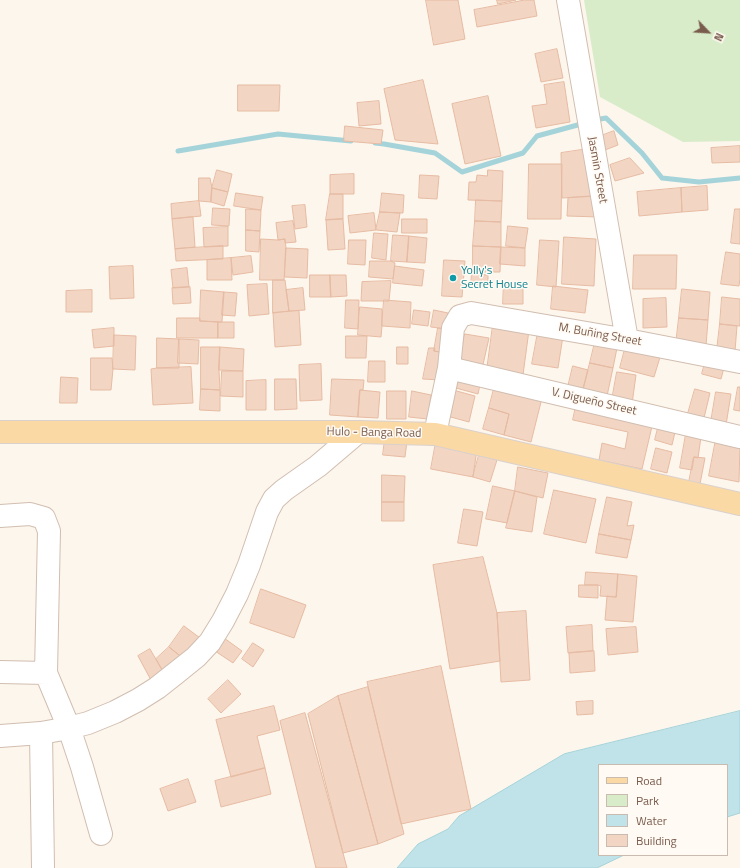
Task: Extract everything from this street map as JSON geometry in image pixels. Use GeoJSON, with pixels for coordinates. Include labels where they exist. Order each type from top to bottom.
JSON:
{"type":"FeatureCollection","features":[{"type":"Feature","properties":{"kind":"main road","name":"Hulo - Banga Road"},"geometry":{"type":"LineString","coordinates":[[0,432],[358,432],[435,434],[740,504]]}},
{"type":"Feature","properties":{"kind":"street","name":"Jasmin Street"},"geometry":{"type":"LineString","coordinates":[[568,0],[626,340]]}},
{"type":"Feature","properties":{"kind":"street","name":"M. Buñing Street"},"geometry":{"type":"LineString","coordinates":[[448,368],[453,328],[460,316],[471,313],[626,340],[740,362]]}},
{"type":"Feature","properties":{"kind":"street"},"geometry":{"type":"LineString","coordinates":[[435,434],[448,368]]}},
{"type":"Feature","properties":{"kind":"street","name":"V. Digueño Street"},"geometry":{"type":"LineString","coordinates":[[448,368],[740,437]]}},
{"type":"Feature","properties":{"kind":"street"},"geometry":{"type":"LineString","coordinates":[[0,736],[41,733],[88,723],[115,712],[138,700],[157,688],[196,657],[210,642],[238,594],[267,512],[274,499],[284,490],[318,466],[358,432]]}},
{"type":"Feature","properties":{"kind":"street"},"geometry":{"type":"LineString","coordinates":[[0,516],[30,514],[44,518],[49,531],[46,673],[69,728],[101,834]]}},
{"type":"Feature","properties":{"kind":"street"},"geometry":{"type":"LineString","coordinates":[[0,672],[46,673]]}},
{"type":"Feature","properties":{"kind":"street"},"geometry":{"type":"LineString","coordinates":[[41,733],[43,868]]}},
{"type":"Feature","properties":{"kind":"green space"},"geometry":{"type":"Polygon","coordinates":[[[584,0],[740,0],[740,141],[683,142],[600,97],[584,0]]]}},
{"type":"Feature","properties":{"kind":"water"},"geometry":{"type":"Polygon","coordinates":[[[740,711],[740,813],[728,817],[728,764],[598,764],[598,856],[622,856],[597,868],[397,868],[418,844],[448,829],[459,816],[564,754],[740,711]]]}},
{"type":"Feature","properties":{"kind":"building"},"geometry":{"type":"Polygon","coordinates":[[[426,0],[458,0],[465,39],[434,45],[426,0]]]}},
{"type":"Feature","properties":{"kind":"building"},"geometry":{"type":"Polygon","coordinates":[[[497,0],[516,0],[498,4],[497,0]]]}},
{"type":"Feature","properties":{"kind":"building"},"geometry":{"type":"Polygon","coordinates":[[[525,0],[534,0],[537,16],[477,27],[474,10],[525,0]]]}},
{"type":"Feature","properties":{"kind":"building"},"geometry":{"type":"Polygon","coordinates":[[[557,49],[563,78],[541,82],[535,54],[557,49]]]}},
{"type":"Feature","properties":{"kind":"building"},"geometry":{"type":"Polygon","coordinates":[[[423,80],[438,144],[395,140],[384,89],[423,80]]]}},
{"type":"Feature","properties":{"kind":"building"},"geometry":{"type":"Polygon","coordinates":[[[564,82],[570,122],[536,128],[532,106],[547,104],[544,85],[564,82]]]}},
{"type":"Feature","properties":{"kind":"building"},"geometry":{"type":"Polygon","coordinates":[[[238,85],[280,85],[279,111],[238,111],[238,85]]]}},
{"type":"Feature","properties":{"kind":"building"},"geometry":{"type":"Polygon","coordinates":[[[488,96],[501,156],[465,164],[452,104],[488,96]]]}},
{"type":"Feature","properties":{"kind":"building"},"geometry":{"type":"Polygon","coordinates":[[[379,101],[381,124],[359,126],[357,103],[379,101]]]}},
{"type":"Feature","properties":{"kind":"building"},"geometry":{"type":"Polygon","coordinates":[[[345,126],[383,130],[381,144],[344,141],[345,126]]]}},
{"type":"Feature","properties":{"kind":"building"},"geometry":{"type":"Polygon","coordinates":[[[614,131],[618,145],[605,150],[601,136],[614,131]]]}},
{"type":"Feature","properties":{"kind":"building"},"geometry":{"type":"Polygon","coordinates":[[[740,146],[740,162],[712,163],[711,148],[740,146]]]}},
{"type":"Feature","properties":{"kind":"building"},"geometry":{"type":"Polygon","coordinates":[[[588,149],[597,196],[562,198],[561,153],[588,149]]]}},
{"type":"Feature","properties":{"kind":"building"},"geometry":{"type":"Polygon","coordinates":[[[630,158],[644,173],[615,181],[610,165],[630,158]]]}},
{"type":"Feature","properties":{"kind":"building"},"geometry":{"type":"Polygon","coordinates":[[[529,164],[562,164],[561,219],[528,219],[529,164]]]}},
{"type":"Feature","properties":{"kind":"building"},"geometry":{"type":"Polygon","coordinates":[[[217,170],[232,174],[228,192],[212,188],[217,170]]]}},
{"type":"Feature","properties":{"kind":"building"},"geometry":{"type":"Polygon","coordinates":[[[488,170],[503,171],[502,201],[468,200],[469,182],[476,182],[477,175],[487,176],[488,170]]]}},
{"type":"Feature","properties":{"kind":"building"},"geometry":{"type":"Polygon","coordinates":[[[354,174],[354,194],[330,194],[330,175],[354,174]]]}},
{"type":"Feature","properties":{"kind":"building"},"geometry":{"type":"Polygon","coordinates":[[[420,175],[439,176],[437,199],[419,198],[420,175]]]}},
{"type":"Feature","properties":{"kind":"building"},"geometry":{"type":"Polygon","coordinates":[[[199,178],[210,178],[212,188],[211,202],[199,201],[199,178]]]}},
{"type":"Feature","properties":{"kind":"building"},"geometry":{"type":"Polygon","coordinates":[[[707,186],[708,210],[682,212],[681,188],[707,186]]]}},
{"type":"Feature","properties":{"kind":"building"},"geometry":{"type":"Polygon","coordinates":[[[212,188],[228,192],[224,206],[211,202],[212,188]]]}},
{"type":"Feature","properties":{"kind":"building"},"geometry":{"type":"Polygon","coordinates":[[[681,188],[682,212],[639,216],[637,192],[681,188]]]}},
{"type":"Feature","properties":{"kind":"building"},"geometry":{"type":"Polygon","coordinates":[[[236,193],[263,197],[261,210],[234,206],[236,193]]]}},
{"type":"Feature","properties":{"kind":"building"},"geometry":{"type":"Polygon","coordinates":[[[382,193],[404,195],[403,213],[380,212],[382,193]]]}},
{"type":"Feature","properties":{"kind":"building"},"geometry":{"type":"Polygon","coordinates":[[[330,194],[343,194],[343,219],[326,220],[330,194]]]}},
{"type":"Feature","properties":{"kind":"building"},"geometry":{"type":"Polygon","coordinates":[[[597,196],[599,217],[567,216],[568,198],[597,196]]]}},
{"type":"Feature","properties":{"kind":"building"},"geometry":{"type":"Polygon","coordinates":[[[476,200],[502,201],[501,222],[475,221],[476,200]]]}},
{"type":"Feature","properties":{"kind":"building"},"geometry":{"type":"Polygon","coordinates":[[[199,201],[201,216],[172,219],[171,204],[199,201]]]}},
{"type":"Feature","properties":{"kind":"building"},"geometry":{"type":"Polygon","coordinates":[[[305,205],[307,227],[295,229],[292,206],[305,205]]]}},
{"type":"Feature","properties":{"kind":"building"},"geometry":{"type":"Polygon","coordinates":[[[213,208],[230,209],[229,226],[212,225],[213,208]]]}},
{"type":"Feature","properties":{"kind":"building"},"geometry":{"type":"Polygon","coordinates":[[[246,209],[261,210],[260,231],[246,230],[246,209]]]}},
{"type":"Feature","properties":{"kind":"building"},"geometry":{"type":"Polygon","coordinates":[[[735,209],[740,209],[740,244],[731,243],[735,209]]]}},
{"type":"Feature","properties":{"kind":"building"},"geometry":{"type":"Polygon","coordinates":[[[380,212],[400,213],[397,232],[376,230],[380,212]]]}},
{"type":"Feature","properties":{"kind":"building"},"geometry":{"type":"Polygon","coordinates":[[[374,213],[376,230],[350,233],[348,216],[374,213]]]}},
{"type":"Feature","properties":{"kind":"building"},"geometry":{"type":"Polygon","coordinates":[[[193,217],[195,247],[175,249],[172,219],[193,217]]]}},
{"type":"Feature","properties":{"kind":"building"},"geometry":{"type":"Polygon","coordinates":[[[343,219],[345,249],[328,250],[326,220],[343,219]]]}},
{"type":"Feature","properties":{"kind":"building"},"geometry":{"type":"Polygon","coordinates":[[[402,219],[427,219],[427,233],[402,233],[402,219]]]}},
{"type":"Feature","properties":{"kind":"building"},"geometry":{"type":"Polygon","coordinates":[[[293,221],[296,242],[285,243],[285,239],[278,240],[276,223],[293,221]]]}},
{"type":"Feature","properties":{"kind":"building"},"geometry":{"type":"Polygon","coordinates":[[[475,221],[501,222],[501,247],[473,246],[475,221]]]}},
{"type":"Feature","properties":{"kind":"building"},"geometry":{"type":"Polygon","coordinates":[[[508,226],[528,228],[525,248],[506,246],[508,226]]]}},
{"type":"Feature","properties":{"kind":"building"},"geometry":{"type":"Polygon","coordinates":[[[228,227],[228,246],[204,247],[203,228],[228,227]]]}},
{"type":"Feature","properties":{"kind":"building"},"geometry":{"type":"Polygon","coordinates":[[[246,230],[260,231],[259,252],[246,251],[246,230]]]}},
{"type":"Feature","properties":{"kind":"building"},"geometry":{"type":"Polygon","coordinates":[[[374,233],[388,234],[386,260],[372,258],[374,233]]]}},
{"type":"Feature","properties":{"kind":"building"},"geometry":{"type":"Polygon","coordinates":[[[393,235],[409,236],[407,262],[391,261],[393,235]]]}},
{"type":"Feature","properties":{"kind":"building"},"geometry":{"type":"Polygon","coordinates":[[[409,236],[427,238],[425,263],[407,262],[409,236]]]}},
{"type":"Feature","properties":{"kind":"building"},"geometry":{"type":"Polygon","coordinates":[[[564,237],[596,239],[594,286],[562,284],[564,237]]]}},
{"type":"Feature","properties":{"kind":"building"},"geometry":{"type":"Polygon","coordinates":[[[261,239],[285,239],[286,248],[284,280],[260,280],[261,239]]]}},
{"type":"Feature","properties":{"kind":"building"},"geometry":{"type":"Polygon","coordinates":[[[349,240],[366,240],[365,265],[348,264],[349,240]]]}},
{"type":"Feature","properties":{"kind":"building"},"geometry":{"type":"Polygon","coordinates":[[[540,240],[559,241],[556,287],[537,285],[540,240]]]}},
{"type":"Feature","properties":{"kind":"building"},"geometry":{"type":"Polygon","coordinates":[[[223,246],[223,259],[176,261],[175,249],[223,246]]]}},
{"type":"Feature","properties":{"kind":"building"},"geometry":{"type":"Polygon","coordinates":[[[473,246],[501,247],[500,272],[473,272],[473,246]]]}},
{"type":"Feature","properties":{"kind":"building"},"geometry":{"type":"Polygon","coordinates":[[[501,247],[525,248],[525,266],[500,264],[501,247]]]}},
{"type":"Feature","properties":{"kind":"building"},"geometry":{"type":"Polygon","coordinates":[[[286,248],[308,249],[307,278],[285,277],[286,248]]]}},
{"type":"Feature","properties":{"kind":"building"},"geometry":{"type":"Polygon","coordinates":[[[726,252],[740,254],[739,286],[721,284],[726,252]]]}},
{"type":"Feature","properties":{"kind":"building"},"geometry":{"type":"Polygon","coordinates":[[[634,255],[677,255],[676,289],[633,289],[634,255]]]}},
{"type":"Feature","properties":{"kind":"building"},"geometry":{"type":"Polygon","coordinates":[[[251,256],[253,272],[233,275],[231,258],[251,256]]]}},
{"type":"Feature","properties":{"kind":"building"},"geometry":{"type":"Polygon","coordinates":[[[231,258],[232,280],[207,280],[207,260],[231,258]]]}},
{"type":"Feature","properties":{"kind":"building","name":"Yolly's Secret House"},"geometry":{"type":"Polygon","coordinates":[[[444,260],[465,261],[462,297],[442,296],[444,260]]]}},
{"type":"Feature","properties":{"kind":"building"},"geometry":{"type":"Polygon","coordinates":[[[370,261],[391,261],[395,263],[393,279],[369,277],[370,261]]]}},
{"type":"Feature","properties":{"kind":"building"},"geometry":{"type":"Polygon","coordinates":[[[133,266],[134,298],[110,299],[109,267],[133,266]]]}},
{"type":"Feature","properties":{"kind":"building"},"geometry":{"type":"Polygon","coordinates":[[[395,266],[424,270],[422,286],[393,283],[395,266]]]}},
{"type":"Feature","properties":{"kind":"building"},"geometry":{"type":"Polygon","coordinates":[[[187,268],[189,287],[173,288],[171,270],[187,268]]]}},
{"type":"Feature","properties":{"kind":"building"},"geometry":{"type":"Polygon","coordinates":[[[472,274],[488,275],[488,285],[471,284],[472,274]]]}},
{"type":"Feature","properties":{"kind":"building"},"geometry":{"type":"Polygon","coordinates":[[[310,275],[330,275],[331,297],[310,297],[310,275]]]}},
{"type":"Feature","properties":{"kind":"building"},"geometry":{"type":"Polygon","coordinates":[[[330,275],[346,275],[347,296],[331,297],[330,275]]]}},
{"type":"Feature","properties":{"kind":"building"},"geometry":{"type":"Polygon","coordinates":[[[273,280],[285,280],[289,311],[273,313],[273,280]]]}},
{"type":"Feature","properties":{"kind":"building"},"geometry":{"type":"Polygon","coordinates":[[[391,281],[389,301],[361,301],[362,282],[391,281]]]}},
{"type":"Feature","properties":{"kind":"building"},"geometry":{"type":"Polygon","coordinates":[[[504,282],[523,282],[523,304],[503,304],[504,282]]]}},
{"type":"Feature","properties":{"kind":"building"},"geometry":{"type":"Polygon","coordinates":[[[267,284],[269,314],[249,316],[247,285],[267,284]]]}},
{"type":"Feature","properties":{"kind":"building"},"geometry":{"type":"Polygon","coordinates":[[[553,286],[588,290],[585,313],[551,309],[553,286]]]}},
{"type":"Feature","properties":{"kind":"building"},"geometry":{"type":"Polygon","coordinates":[[[190,287],[191,303],[173,304],[172,288],[190,287]]]}},
{"type":"Feature","properties":{"kind":"building"},"geometry":{"type":"Polygon","coordinates":[[[303,288],[305,310],[289,311],[286,290],[303,288]]]}},
{"type":"Feature","properties":{"kind":"building"},"geometry":{"type":"Polygon","coordinates":[[[682,289],[710,292],[708,320],[679,318],[682,289]]]}},
{"type":"Feature","properties":{"kind":"building"},"geometry":{"type":"Polygon","coordinates":[[[92,290],[92,312],[66,312],[66,291],[92,290]]]}},
{"type":"Feature","properties":{"kind":"building"},"geometry":{"type":"Polygon","coordinates":[[[201,290],[224,292],[222,322],[200,321],[201,290]]]}},
{"type":"Feature","properties":{"kind":"building"},"geometry":{"type":"Polygon","coordinates":[[[224,292],[237,293],[235,316],[222,315],[224,292]]]}},
{"type":"Feature","properties":{"kind":"building"},"geometry":{"type":"Polygon","coordinates":[[[722,297],[740,299],[740,326],[720,324],[722,297]]]}},
{"type":"Feature","properties":{"kind":"building"},"geometry":{"type":"Polygon","coordinates":[[[666,298],[667,327],[643,328],[643,299],[666,298]]]}},
{"type":"Feature","properties":{"kind":"building"},"geometry":{"type":"Polygon","coordinates":[[[346,300],[359,300],[358,329],[345,328],[346,300]]]}},
{"type":"Feature","properties":{"kind":"building"},"geometry":{"type":"Polygon","coordinates":[[[384,300],[411,302],[410,328],[382,326],[384,300]]]}},
{"type":"Feature","properties":{"kind":"building"},"geometry":{"type":"Polygon","coordinates":[[[360,307],[382,309],[381,337],[358,335],[360,307]]]}},
{"type":"Feature","properties":{"kind":"building"},"geometry":{"type":"Polygon","coordinates":[[[414,310],[430,312],[428,326],[412,324],[414,310]]]}},
{"type":"Feature","properties":{"kind":"building"},"geometry":{"type":"Polygon","coordinates":[[[434,310],[448,313],[446,329],[431,327],[434,310]]]}},
{"type":"Feature","properties":{"kind":"building"},"geometry":{"type":"Polygon","coordinates":[[[299,311],[301,345],[275,347],[273,313],[299,311]]]}},
{"type":"Feature","properties":{"kind":"building"},"geometry":{"type":"Polygon","coordinates":[[[177,318],[200,318],[200,321],[218,322],[218,338],[177,338],[177,318]]]}},
{"type":"Feature","properties":{"kind":"building"},"geometry":{"type":"Polygon","coordinates":[[[679,318],[708,320],[706,346],[676,344],[679,318]]]}},
{"type":"Feature","properties":{"kind":"building"},"geometry":{"type":"Polygon","coordinates":[[[218,322],[234,322],[234,338],[218,338],[218,322]]]}},
{"type":"Feature","properties":{"kind":"building"},"geometry":{"type":"Polygon","coordinates":[[[720,324],[737,326],[735,351],[717,350],[720,324]]]}},
{"type":"Feature","properties":{"kind":"building"},"geometry":{"type":"Polygon","coordinates":[[[493,325],[529,330],[523,375],[487,370],[493,325]]]}},
{"type":"Feature","properties":{"kind":"building"},"geometry":{"type":"Polygon","coordinates":[[[114,328],[114,346],[94,348],[92,330],[114,328]]]}},
{"type":"Feature","properties":{"kind":"building"},"geometry":{"type":"Polygon","coordinates":[[[438,328],[446,329],[446,353],[434,351],[438,328]]]}},
{"type":"Feature","properties":{"kind":"building"},"geometry":{"type":"Polygon","coordinates":[[[538,332],[563,336],[558,368],[532,364],[538,332]]]}},
{"type":"Feature","properties":{"kind":"building"},"geometry":{"type":"Polygon","coordinates":[[[465,334],[489,338],[482,369],[459,364],[465,334]]]}},
{"type":"Feature","properties":{"kind":"building"},"geometry":{"type":"Polygon","coordinates":[[[114,335],[136,336],[135,370],[113,369],[114,335]]]}},
{"type":"Feature","properties":{"kind":"building"},"geometry":{"type":"Polygon","coordinates":[[[346,336],[367,336],[366,358],[346,358],[346,336]]]}},
{"type":"Feature","properties":{"kind":"building"},"geometry":{"type":"Polygon","coordinates":[[[157,338],[179,339],[179,368],[157,368],[157,338]]]}},
{"type":"Feature","properties":{"kind":"building"},"geometry":{"type":"Polygon","coordinates":[[[596,338],[618,343],[613,368],[590,363],[596,338]]]}},
{"type":"Feature","properties":{"kind":"building"},"geometry":{"type":"Polygon","coordinates":[[[179,339],[199,340],[198,364],[178,363],[179,339]]]}},
{"type":"Feature","properties":{"kind":"building"},"geometry":{"type":"Polygon","coordinates":[[[626,345],[661,354],[654,377],[620,368],[626,345]]]}},
{"type":"Feature","properties":{"kind":"building"},"geometry":{"type":"Polygon","coordinates":[[[201,347],[220,347],[220,390],[201,389],[201,347]]]}},
{"type":"Feature","properties":{"kind":"building"},"geometry":{"type":"Polygon","coordinates":[[[220,347],[244,349],[243,371],[219,370],[220,347]]]}},
{"type":"Feature","properties":{"kind":"building"},"geometry":{"type":"Polygon","coordinates":[[[397,347],[408,347],[408,364],[397,364],[397,347]]]}},
{"type":"Feature","properties":{"kind":"building"},"geometry":{"type":"Polygon","coordinates":[[[429,348],[435,348],[434,351],[446,353],[440,380],[423,379],[429,348]]]}},
{"type":"Feature","properties":{"kind":"building"},"geometry":{"type":"Polygon","coordinates":[[[91,358],[112,358],[113,369],[111,390],[91,390],[91,358]]]}},
{"type":"Feature","properties":{"kind":"building"},"geometry":{"type":"Polygon","coordinates":[[[706,359],[725,364],[721,379],[702,374],[706,359]]]}},
{"type":"Feature","properties":{"kind":"building"},"geometry":{"type":"Polygon","coordinates":[[[369,361],[385,361],[385,382],[368,382],[369,361]]]}},
{"type":"Feature","properties":{"kind":"building"},"geometry":{"type":"Polygon","coordinates":[[[590,363],[613,368],[607,396],[583,390],[590,363]]]}},
{"type":"Feature","properties":{"kind":"building"},"geometry":{"type":"Polygon","coordinates":[[[321,364],[322,400],[300,401],[299,365],[321,364]]]}},
{"type":"Feature","properties":{"kind":"building"},"geometry":{"type":"Polygon","coordinates":[[[573,366],[588,370],[583,390],[568,387],[573,366]]]}},
{"type":"Feature","properties":{"kind":"building"},"geometry":{"type":"Polygon","coordinates":[[[191,367],[193,403],[153,405],[151,369],[191,367]]]}},
{"type":"Feature","properties":{"kind":"building"},"geometry":{"type":"Polygon","coordinates":[[[222,371],[243,371],[243,397],[221,396],[222,371]]]}},
{"type":"Feature","properties":{"kind":"building"},"geometry":{"type":"Polygon","coordinates":[[[617,372],[636,375],[632,404],[612,400],[617,372]]]}},
{"type":"Feature","properties":{"kind":"building"},"geometry":{"type":"Polygon","coordinates":[[[456,373],[481,380],[478,394],[452,387],[456,373]]]}},
{"type":"Feature","properties":{"kind":"building"},"geometry":{"type":"Polygon","coordinates":[[[61,377],[78,378],[77,403],[60,403],[61,377]]]}},
{"type":"Feature","properties":{"kind":"building"},"geometry":{"type":"Polygon","coordinates":[[[275,379],[296,379],[297,409],[275,410],[275,379]]]}},
{"type":"Feature","properties":{"kind":"building"},"geometry":{"type":"Polygon","coordinates":[[[332,379],[364,380],[363,390],[360,390],[358,417],[330,415],[332,379]]]}},
{"type":"Feature","properties":{"kind":"building"},"geometry":{"type":"Polygon","coordinates":[[[266,380],[266,410],[246,410],[246,381],[266,380]]]}},
{"type":"Feature","properties":{"kind":"building"},"geometry":{"type":"Polygon","coordinates":[[[496,381],[543,394],[531,442],[504,435],[509,414],[489,408],[496,381]]]}},
{"type":"Feature","properties":{"kind":"building"},"geometry":{"type":"Polygon","coordinates":[[[738,387],[740,387],[740,411],[734,410],[738,387]]]}},
{"type":"Feature","properties":{"kind":"building"},"geometry":{"type":"Polygon","coordinates":[[[201,389],[220,390],[220,411],[200,410],[201,389]]]}},
{"type":"Feature","properties":{"kind":"building"},"geometry":{"type":"Polygon","coordinates":[[[695,389],[710,393],[703,422],[687,417],[695,389]]]}},
{"type":"Feature","properties":{"kind":"building"},"geometry":{"type":"Polygon","coordinates":[[[360,390],[380,392],[378,418],[358,417],[360,390]]]}},
{"type":"Feature","properties":{"kind":"building"},"geometry":{"type":"Polygon","coordinates":[[[453,390],[475,396],[469,422],[447,416],[453,390]]]}},
{"type":"Feature","properties":{"kind":"building"},"geometry":{"type":"Polygon","coordinates":[[[387,391],[406,391],[406,419],[387,419],[387,391]]]}},
{"type":"Feature","properties":{"kind":"building"},"geometry":{"type":"Polygon","coordinates":[[[412,391],[431,395],[428,419],[409,417],[412,391]]]}},
{"type":"Feature","properties":{"kind":"building"},"geometry":{"type":"Polygon","coordinates":[[[716,392],[731,394],[726,425],[711,422],[716,392]]]}},
{"type":"Feature","properties":{"kind":"building"},"geometry":{"type":"Polygon","coordinates":[[[576,406],[653,422],[642,469],[599,460],[602,443],[625,449],[628,432],[573,420],[576,406]]]}},
{"type":"Feature","properties":{"kind":"building"},"geometry":{"type":"Polygon","coordinates":[[[489,408],[509,414],[504,435],[483,429],[489,408]]]}},
{"type":"Feature","properties":{"kind":"building"},"geometry":{"type":"Polygon","coordinates":[[[659,424],[676,428],[672,445],[655,440],[659,424]]]}},
{"type":"Feature","properties":{"kind":"building"},"geometry":{"type":"Polygon","coordinates":[[[686,434],[701,437],[698,458],[694,457],[692,470],[680,468],[686,434]]]}},
{"type":"Feature","properties":{"kind":"building"},"geometry":{"type":"Polygon","coordinates":[[[385,439],[407,441],[405,457],[383,455],[385,439]]]}},
{"type":"Feature","properties":{"kind":"building"},"geometry":{"type":"Polygon","coordinates":[[[716,439],[740,444],[739,482],[709,476],[716,439]]]}},
{"type":"Feature","properties":{"kind":"building"},"geometry":{"type":"Polygon","coordinates":[[[436,442],[477,449],[473,477],[431,469],[436,442]]]}},
{"type":"Feature","properties":{"kind":"building"},"geometry":{"type":"Polygon","coordinates":[[[656,448],[672,452],[667,473],[651,469],[656,448]]]}},
{"type":"Feature","properties":{"kind":"building"},"geometry":{"type":"Polygon","coordinates":[[[479,455],[497,460],[490,482],[473,477],[479,455]]]}},
{"type":"Feature","properties":{"kind":"building"},"geometry":{"type":"Polygon","coordinates":[[[694,457],[705,458],[700,484],[689,482],[694,457]]]}},
{"type":"Feature","properties":{"kind":"building"},"geometry":{"type":"Polygon","coordinates":[[[518,467],[548,473],[543,498],[515,491],[518,467]]]}},
{"type":"Feature","properties":{"kind":"building"},"geometry":{"type":"Polygon","coordinates":[[[382,475],[405,476],[404,502],[382,502],[382,475]]]}},
{"type":"Feature","properties":{"kind":"building"},"geometry":{"type":"Polygon","coordinates":[[[493,486],[515,491],[507,523],[486,519],[493,486]]]}},
{"type":"Feature","properties":{"kind":"building"},"geometry":{"type":"Polygon","coordinates":[[[554,490],[596,499],[586,543],[544,534],[554,490]]]}},
{"type":"Feature","properties":{"kind":"building"},"geometry":{"type":"Polygon","coordinates":[[[515,491],[537,497],[532,532],[506,528],[515,491]]]}},
{"type":"Feature","properties":{"kind":"building"},"geometry":{"type":"Polygon","coordinates":[[[607,497],[632,502],[627,526],[634,525],[631,540],[599,534],[607,497]]]}},
{"type":"Feature","properties":{"kind":"building"},"geometry":{"type":"Polygon","coordinates":[[[382,502],[404,502],[404,521],[382,521],[382,502]]]}},
{"type":"Feature","properties":{"kind":"building"},"geometry":{"type":"Polygon","coordinates":[[[464,509],[483,512],[477,546],[458,543],[464,509]]]}},
{"type":"Feature","properties":{"kind":"building"},"geometry":{"type":"Polygon","coordinates":[[[599,534],[631,540],[627,558],[596,553],[599,534]]]}},
{"type":"Feature","properties":{"kind":"building"},"geometry":{"type":"Polygon","coordinates":[[[483,557],[497,613],[500,661],[450,669],[433,565],[483,557]]]}},
{"type":"Feature","properties":{"kind":"building"},"geometry":{"type":"Polygon","coordinates":[[[586,572],[618,574],[616,597],[600,596],[601,586],[585,585],[586,572]]]}},
{"type":"Feature","properties":{"kind":"building"},"geometry":{"type":"Polygon","coordinates":[[[618,574],[637,576],[633,622],[605,620],[607,596],[616,597],[618,574]]]}},
{"type":"Feature","properties":{"kind":"building"},"geometry":{"type":"Polygon","coordinates":[[[579,585],[598,585],[598,598],[579,597],[579,585]]]}},
{"type":"Feature","properties":{"kind":"building"},"geometry":{"type":"Polygon","coordinates":[[[261,589],[306,605],[294,638],[250,623],[261,589]]]}},
{"type":"Feature","properties":{"kind":"building"},"geometry":{"type":"Polygon","coordinates":[[[526,611],[530,680],[501,682],[497,613],[526,611]]]}},
{"type":"Feature","properties":{"kind":"building"},"geometry":{"type":"Polygon","coordinates":[[[592,625],[593,651],[568,653],[566,627],[592,625]]]}},
{"type":"Feature","properties":{"kind":"building"},"geometry":{"type":"Polygon","coordinates":[[[184,626],[200,638],[184,659],[169,647],[184,626]]]}},
{"type":"Feature","properties":{"kind":"building"},"geometry":{"type":"Polygon","coordinates":[[[636,627],[638,652],[608,655],[606,629],[636,627]]]}},
{"type":"Feature","properties":{"kind":"building"},"geometry":{"type":"Polygon","coordinates":[[[224,638],[242,651],[233,663],[215,651],[224,638]]]}},
{"type":"Feature","properties":{"kind":"building"},"geometry":{"type":"Polygon","coordinates":[[[253,643],[264,650],[253,667],[242,659],[253,643]]]}},
{"type":"Feature","properties":{"kind":"building"},"geometry":{"type":"Polygon","coordinates":[[[169,647],[184,659],[165,675],[156,659],[169,647]]]}},
{"type":"Feature","properties":{"kind":"building"},"geometry":{"type":"Polygon","coordinates":[[[150,649],[165,675],[152,682],[138,656],[150,649]]]}},
{"type":"Feature","properties":{"kind":"building"},"geometry":{"type":"Polygon","coordinates":[[[594,651],[595,671],[570,673],[569,653],[594,651]]]}},
{"type":"Feature","properties":{"kind":"building"},"geometry":{"type":"Polygon","coordinates":[[[441,666],[471,809],[401,824],[367,682],[441,666]]]}},
{"type":"Feature","properties":{"kind":"building"},"geometry":{"type":"Polygon","coordinates":[[[228,680],[241,694],[221,713],[208,699],[228,680]]]}},
{"type":"Feature","properties":{"kind":"building"},"geometry":{"type":"Polygon","coordinates":[[[368,687],[404,834],[378,844],[338,696],[368,687]]]}},
{"type":"Feature","properties":{"kind":"building"},"geometry":{"type":"Polygon","coordinates":[[[338,696],[378,844],[343,853],[308,714],[338,696]]]}},
{"type":"Feature","properties":{"kind":"building"},"geometry":{"type":"Polygon","coordinates":[[[593,701],[593,714],[577,715],[576,702],[593,701]]]}},
{"type":"Feature","properties":{"kind":"building"},"geometry":{"type":"Polygon","coordinates":[[[274,706],[280,730],[257,736],[265,768],[231,777],[216,720],[274,706]]]}},
{"type":"Feature","properties":{"kind":"building"},"geometry":{"type":"Polygon","coordinates":[[[305,713],[347,868],[316,868],[280,721],[305,713]]]}},
{"type":"Feature","properties":{"kind":"building"},"geometry":{"type":"Polygon","coordinates":[[[265,768],[271,794],[221,807],[215,781],[265,768]]]}},
{"type":"Feature","properties":{"kind":"building"},"geometry":{"type":"Polygon","coordinates":[[[188,779],[196,802],[168,811],[160,789],[188,779]]]}},
{"type":"Feature","properties":{"kind":"waterway"},"geometry":{"type":"LineString","coordinates":[[595,120],[606,118],[642,153],[662,178],[699,182],[740,178]]}},
{"type":"Feature","properties":{"kind":"waterway"},"geometry":{"type":"LineString","coordinates":[[375,143],[435,153],[462,172],[523,153],[537,136],[585,123]]}},
{"type":"Feature","properties":{"kind":"waterway"},"geometry":{"type":"LineString","coordinates":[[178,151],[278,134],[351,141]]}},
{"type":"Feature","properties":{"kind":"place","name":"Yolly's Secret House"},"geometry":{"type":"Point","coordinates":[453,278]}}]}
